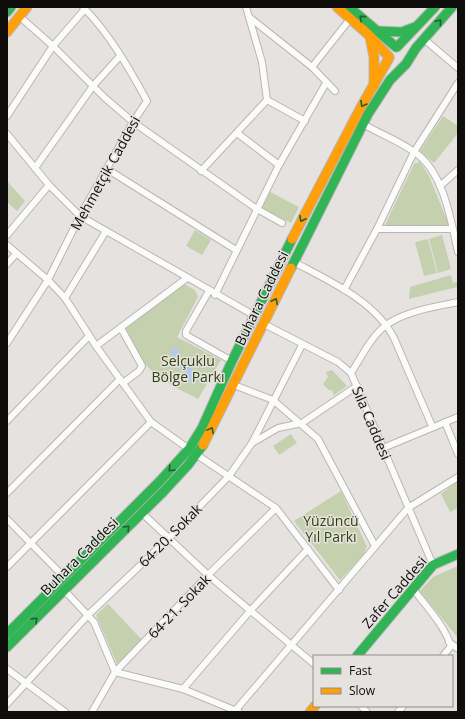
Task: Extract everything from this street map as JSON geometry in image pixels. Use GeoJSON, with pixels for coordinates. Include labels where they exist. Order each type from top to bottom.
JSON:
{"type":"FeatureCollection","features":[{"type":"Feature","properties":{"kind":"main road"},"geometry":{"type":"LineString","coordinates":[[7,12],[11,7]]}},
{"type":"Feature","properties":{"kind":"main road"},"geometry":{"type":"LineString","coordinates":[[7,32],[27,7]]}},
{"type":"Feature","properties":{"kind":"main road"},"geometry":{"type":"LineString","coordinates":[[336,7],[350,19],[373,33],[397,47],[406,50],[405,63],[394,65],[373,33],[350,7]]}},
{"type":"Feature","properties":{"kind":"main road"},"geometry":{"type":"LineString","coordinates":[[389,58],[391,50],[397,47],[435,7]]}},
{"type":"Feature","properties":{"kind":"main road","name":"Buhara Caddesi"},"geometry":{"type":"LineString","coordinates":[[7,647],[142,513],[196,455],[210,432],[234,385],[363,124],[379,96],[424,39],[454,8]]}},
{"type":"Feature","properties":{"kind":"main road"},"geometry":{"type":"LineString","coordinates":[[373,33],[402,32],[416,27]]}},
{"type":"Feature","properties":{"kind":"main road"},"geometry":{"type":"LineString","coordinates":[[373,33],[374,86]]}},
{"type":"Feature","properties":{"kind":"main road","name":"Buhara Caddesi"},"geometry":{"type":"LineString","coordinates":[[7,634],[160,481],[189,449],[202,428],[232,361],[274,280],[296,231],[389,58]]}},
{"type":"Feature","properties":{"kind":"main road","name":"Zafer Caddesi"},"geometry":{"type":"LineString","coordinates":[[358,655],[432,565],[458,554]]}},
{"type":"Feature","properties":{"kind":"street"},"geometry":{"type":"LineString","coordinates":[[201,171],[267,100],[262,62],[246,7]]}},
{"type":"Feature","properties":{"kind":"street"},"geometry":{"type":"LineString","coordinates":[[7,116],[53,46],[84,8]]}},
{"type":"Feature","properties":{"kind":"street","name":"Mehmetçik Caddesi"},"geometry":{"type":"LineString","coordinates":[[7,343],[48,280],[80,216],[133,122],[147,101],[120,56],[94,18],[84,8]]}},
{"type":"Feature","properties":{"kind":"street"},"geometry":{"type":"LineString","coordinates":[[20,16],[133,122],[257,209],[282,223]]}},
{"type":"Feature","properties":{"kind":"street"},"geometry":{"type":"LineString","coordinates":[[249,17],[312,67],[335,91]]}},
{"type":"Feature","properties":{"kind":"street"},"geometry":{"type":"LineString","coordinates":[[312,67],[350,19]]}},
{"type":"Feature","properties":{"kind":"street"},"geometry":{"type":"LineString","coordinates":[[424,39],[458,68]]}},
{"type":"Feature","properties":{"kind":"street"},"geometry":{"type":"LineString","coordinates":[[35,168],[93,86],[120,56]]}},
{"type":"Feature","properties":{"kind":"street"},"geometry":{"type":"LineString","coordinates":[[232,361],[186,335],[186,332],[212,293],[236,250],[279,165],[326,83]]}},
{"type":"Feature","properties":{"kind":"street"},"geometry":{"type":"LineString","coordinates":[[344,290],[414,152],[458,83]]}},
{"type":"Feature","properties":{"kind":"street"},"geometry":{"type":"LineString","coordinates":[[267,100],[305,121]]}},
{"type":"Feature","properties":{"kind":"street"},"geometry":{"type":"LineString","coordinates":[[363,124],[414,152],[426,162],[440,186],[458,252]]}},
{"type":"Feature","properties":{"kind":"street"},"geometry":{"type":"LineString","coordinates":[[237,133],[279,165]]}},
{"type":"Feature","properties":{"kind":"street"},"geometry":{"type":"LineString","coordinates":[[7,134],[49,185],[80,216],[212,293],[255,316]]}},
{"type":"Feature","properties":{"kind":"street"},"geometry":{"type":"LineString","coordinates":[[107,169],[236,250]]}},
{"type":"Feature","properties":{"kind":"street"},"geometry":{"type":"LineString","coordinates":[[440,186],[458,170]]}},
{"type":"Feature","properties":{"kind":"street"},"geometry":{"type":"LineString","coordinates":[[7,235],[49,185]]}},
{"type":"Feature","properties":{"kind":"street"},"geometry":{"type":"LineString","coordinates":[[376,229],[452,229]]}},
{"type":"Feature","properties":{"kind":"street"},"geometry":{"type":"LineString","coordinates":[[65,298],[106,231]]}},
{"type":"Feature","properties":{"kind":"street"},"geometry":{"type":"LineString","coordinates":[[7,245],[48,280],[65,298],[89,336],[151,422],[189,449]]}},
{"type":"Feature","properties":{"kind":"street"},"geometry":{"type":"LineString","coordinates":[[7,264],[16,254]]}},
{"type":"Feature","properties":{"kind":"street"},"geometry":{"type":"LineString","coordinates":[[294,262],[344,290],[386,325],[394,338],[432,426]]}},
{"type":"Feature","properties":{"kind":"street"},"geometry":{"type":"LineString","coordinates":[[96,346],[187,278]]}},
{"type":"Feature","properties":{"kind":"street"},"geometry":{"type":"LineString","coordinates":[[351,374],[374,338],[386,325],[415,313],[458,302]]}},
{"type":"Feature","properties":{"kind":"street","name":"Sıla Caddesi"},"geometry":{"type":"LineString","coordinates":[[264,324],[302,345],[342,364],[351,374],[432,565]]}},
{"type":"Feature","properties":{"kind":"street"},"geometry":{"type":"LineString","coordinates":[[7,493],[121,381],[141,370],[142,364],[121,328]]}},
{"type":"Feature","properties":{"kind":"street"},"geometry":{"type":"LineString","coordinates":[[7,421],[89,336]]}},
{"type":"Feature","properties":{"kind":"street","name":"64-20. Sokak"},"geometry":{"type":"LineString","coordinates":[[7,704],[88,615],[169,538],[228,476],[252,443],[302,345]]}},
{"type":"Feature","properties":{"kind":"street"},"geometry":{"type":"LineString","coordinates":[[234,385],[273,400],[302,423],[318,439],[375,546]]}},
{"type":"Feature","properties":{"kind":"street"},"geometry":{"type":"LineString","coordinates":[[252,443],[278,428],[302,423],[357,386]]}},
{"type":"Feature","properties":{"kind":"street"},"geometry":{"type":"LineString","coordinates":[[383,448],[432,426],[458,417]]}},
{"type":"Feature","properties":{"kind":"street"},"geometry":{"type":"LineString","coordinates":[[7,567],[30,542],[151,422]]}},
{"type":"Feature","properties":{"kind":"street"},"geometry":{"type":"LineString","coordinates":[[445,422],[458,454]]}},
{"type":"Feature","properties":{"kind":"street"},"geometry":{"type":"LineString","coordinates":[[196,455],[276,508],[339,590]]}},
{"type":"Feature","properties":{"kind":"street"},"geometry":{"type":"LineString","coordinates":[[65,591],[94,622],[115,672],[183,689],[236,711],[408,508],[458,477]]}},
{"type":"Feature","properties":{"kind":"street","name":"64-21. Sokak"},"geometry":{"type":"LineString","coordinates":[[92,712],[115,672],[208,575],[276,508]]}},
{"type":"Feature","properties":{"kind":"street"},"geometry":{"type":"LineString","coordinates":[[142,513],[208,575],[313,663]]}},
{"type":"Feature","properties":{"kind":"street"},"geometry":{"type":"LineString","coordinates":[[7,519],[64,577]]}},
{"type":"Feature","properties":{"kind":"street"},"geometry":{"type":"LineString","coordinates":[[183,689],[250,611],[308,549]]}},
{"type":"Feature","properties":{"kind":"street"},"geometry":{"type":"LineString","coordinates":[[413,589],[443,628],[450,644],[458,649]]}},
{"type":"Feature","properties":{"kind":"street"},"geometry":{"type":"LineString","coordinates":[[444,655],[450,644]]}},
{"type":"Feature","properties":{"kind":"street"},"geometry":{"type":"LineString","coordinates":[[7,669],[65,712]]}},
{"type":"Feature","properties":{"kind":"green space"},"geometry":{"type":"Polygon","coordinates":[[[443,116],[458,126],[458,133],[434,163],[420,151],[443,116]]]}},
{"type":"Feature","properties":{"kind":"green space"},"geometry":{"type":"Polygon","coordinates":[[[420,162],[429,176],[449,225],[384,227],[414,164],[420,162]]]}},
{"type":"Feature","properties":{"kind":"green space"},"geometry":{"type":"Polygon","coordinates":[[[7,181],[25,201],[17,211],[7,202],[7,181]]]}},
{"type":"Feature","properties":{"kind":"green space"},"geometry":{"type":"Polygon","coordinates":[[[270,192],[299,207],[291,223],[262,208],[270,192]]]}},
{"type":"Feature","properties":{"kind":"green space"},"geometry":{"type":"Polygon","coordinates":[[[195,230],[211,240],[202,255],[186,246],[195,230]]]}},
{"type":"Feature","properties":{"kind":"green space"},"geometry":{"type":"Polygon","coordinates":[[[442,235],[451,269],[438,273],[429,239],[442,235]]]}},
{"type":"Feature","properties":{"kind":"green space"},"geometry":{"type":"Polygon","coordinates":[[[428,239],[437,273],[424,276],[415,242],[428,239]]]}},
{"type":"Feature","properties":{"kind":"green space"},"geometry":{"type":"Polygon","coordinates":[[[451,275],[453,283],[457,282],[457,287],[409,299],[410,287],[451,275]]]}},
{"type":"Feature","properties":{"kind":"green space","name":"Selçuklu Bölge Parkı"},"geometry":{"type":"Polygon","coordinates":[[[184,284],[195,290],[198,297],[177,337],[221,360],[198,399],[168,383],[154,373],[140,357],[123,329],[184,284]]]}},
{"type":"Feature","properties":{"kind":"green space"},"geometry":{"type":"Polygon","coordinates":[[[332,370],[347,386],[334,395],[332,390],[329,390],[323,384],[328,377],[326,372],[332,370]]]}},
{"type":"Feature","properties":{"kind":"green space"},"geometry":{"type":"Polygon","coordinates":[[[291,434],[297,443],[279,455],[273,446],[291,434]]]}},
{"type":"Feature","properties":{"kind":"green space"},"geometry":{"type":"Polygon","coordinates":[[[458,481],[458,508],[450,512],[441,494],[458,481]]]}},
{"type":"Feature","properties":{"kind":"green space","name":"Yüzüncü Yıl Parkı"},"geometry":{"type":"Polygon","coordinates":[[[341,491],[367,547],[363,555],[340,580],[294,521],[341,491]]]}},
{"type":"Feature","properties":{"kind":"green space"},"geometry":{"type":"Polygon","coordinates":[[[458,566],[458,638],[420,591],[433,577],[458,566]]]}},
{"type":"Feature","properties":{"kind":"green space"},"geometry":{"type":"Polygon","coordinates":[[[108,604],[143,641],[117,664],[96,615],[108,604]]]}},
{"type":"Feature","properties":{"kind":"water"},"geometry":{"type":"Polygon","coordinates":[[[174,348],[179,350],[181,365],[190,367],[197,377],[195,381],[187,381],[185,377],[187,371],[177,368],[176,359],[171,353],[174,348]]]}},
{"type":"Feature","properties":{"kind":"traffic: fast"},"geometry":{"type":"LineString","coordinates":[[7,12],[11,7]]}},
{"type":"Feature","properties":{"kind":"traffic: fast"},"geometry":{"type":"LineString","coordinates":[[349,7],[396,47]]}},
{"type":"Feature","properties":{"kind":"traffic: fast"},"geometry":{"type":"LineString","coordinates":[[397,47],[435,7]]}},
{"type":"Feature","properties":{"kind":"traffic: fast"},"geometry":{"type":"LineString","coordinates":[[291,268],[368,114],[390,80],[406,64],[416,48],[452,7]]}},
{"type":"Feature","properties":{"kind":"traffic: fast"},"geometry":{"type":"LineString","coordinates":[[377,31],[402,32],[415,27]]}},
{"type":"Feature","properties":{"kind":"traffic: fast"},"geometry":{"type":"LineString","coordinates":[[7,634],[160,481],[189,449],[202,428],[232,361],[292,239]]}},
{"type":"Feature","properties":{"kind":"traffic: fast"},"geometry":{"type":"LineString","coordinates":[[7,647],[163,492],[188,465],[203,445]]}},
{"type":"Feature","properties":{"kind":"traffic: fast"},"geometry":{"type":"LineString","coordinates":[[358,655],[433,565],[458,554]]}},
{"type":"Feature","properties":{"kind":"traffic: slow"},"geometry":{"type":"LineString","coordinates":[[7,32],[27,7]]}},
{"type":"Feature","properties":{"kind":"traffic: slow"},"geometry":{"type":"LineString","coordinates":[[337,7],[369,35],[389,57]]}},
{"type":"Feature","properties":{"kind":"traffic: slow"},"geometry":{"type":"LineString","coordinates":[[370,37],[374,57],[374,86]]}},
{"type":"Feature","properties":{"kind":"traffic: slow"},"geometry":{"type":"LineString","coordinates":[[292,239],[360,109],[389,58]]}},
{"type":"Feature","properties":{"kind":"traffic: slow"},"geometry":{"type":"LineString","coordinates":[[203,445],[291,268]]}},
{"type":"Feature","properties":{"kind":"traffic: slow"},"geometry":{"type":"LineString","coordinates":[[310,712],[314,707]]}}]}
